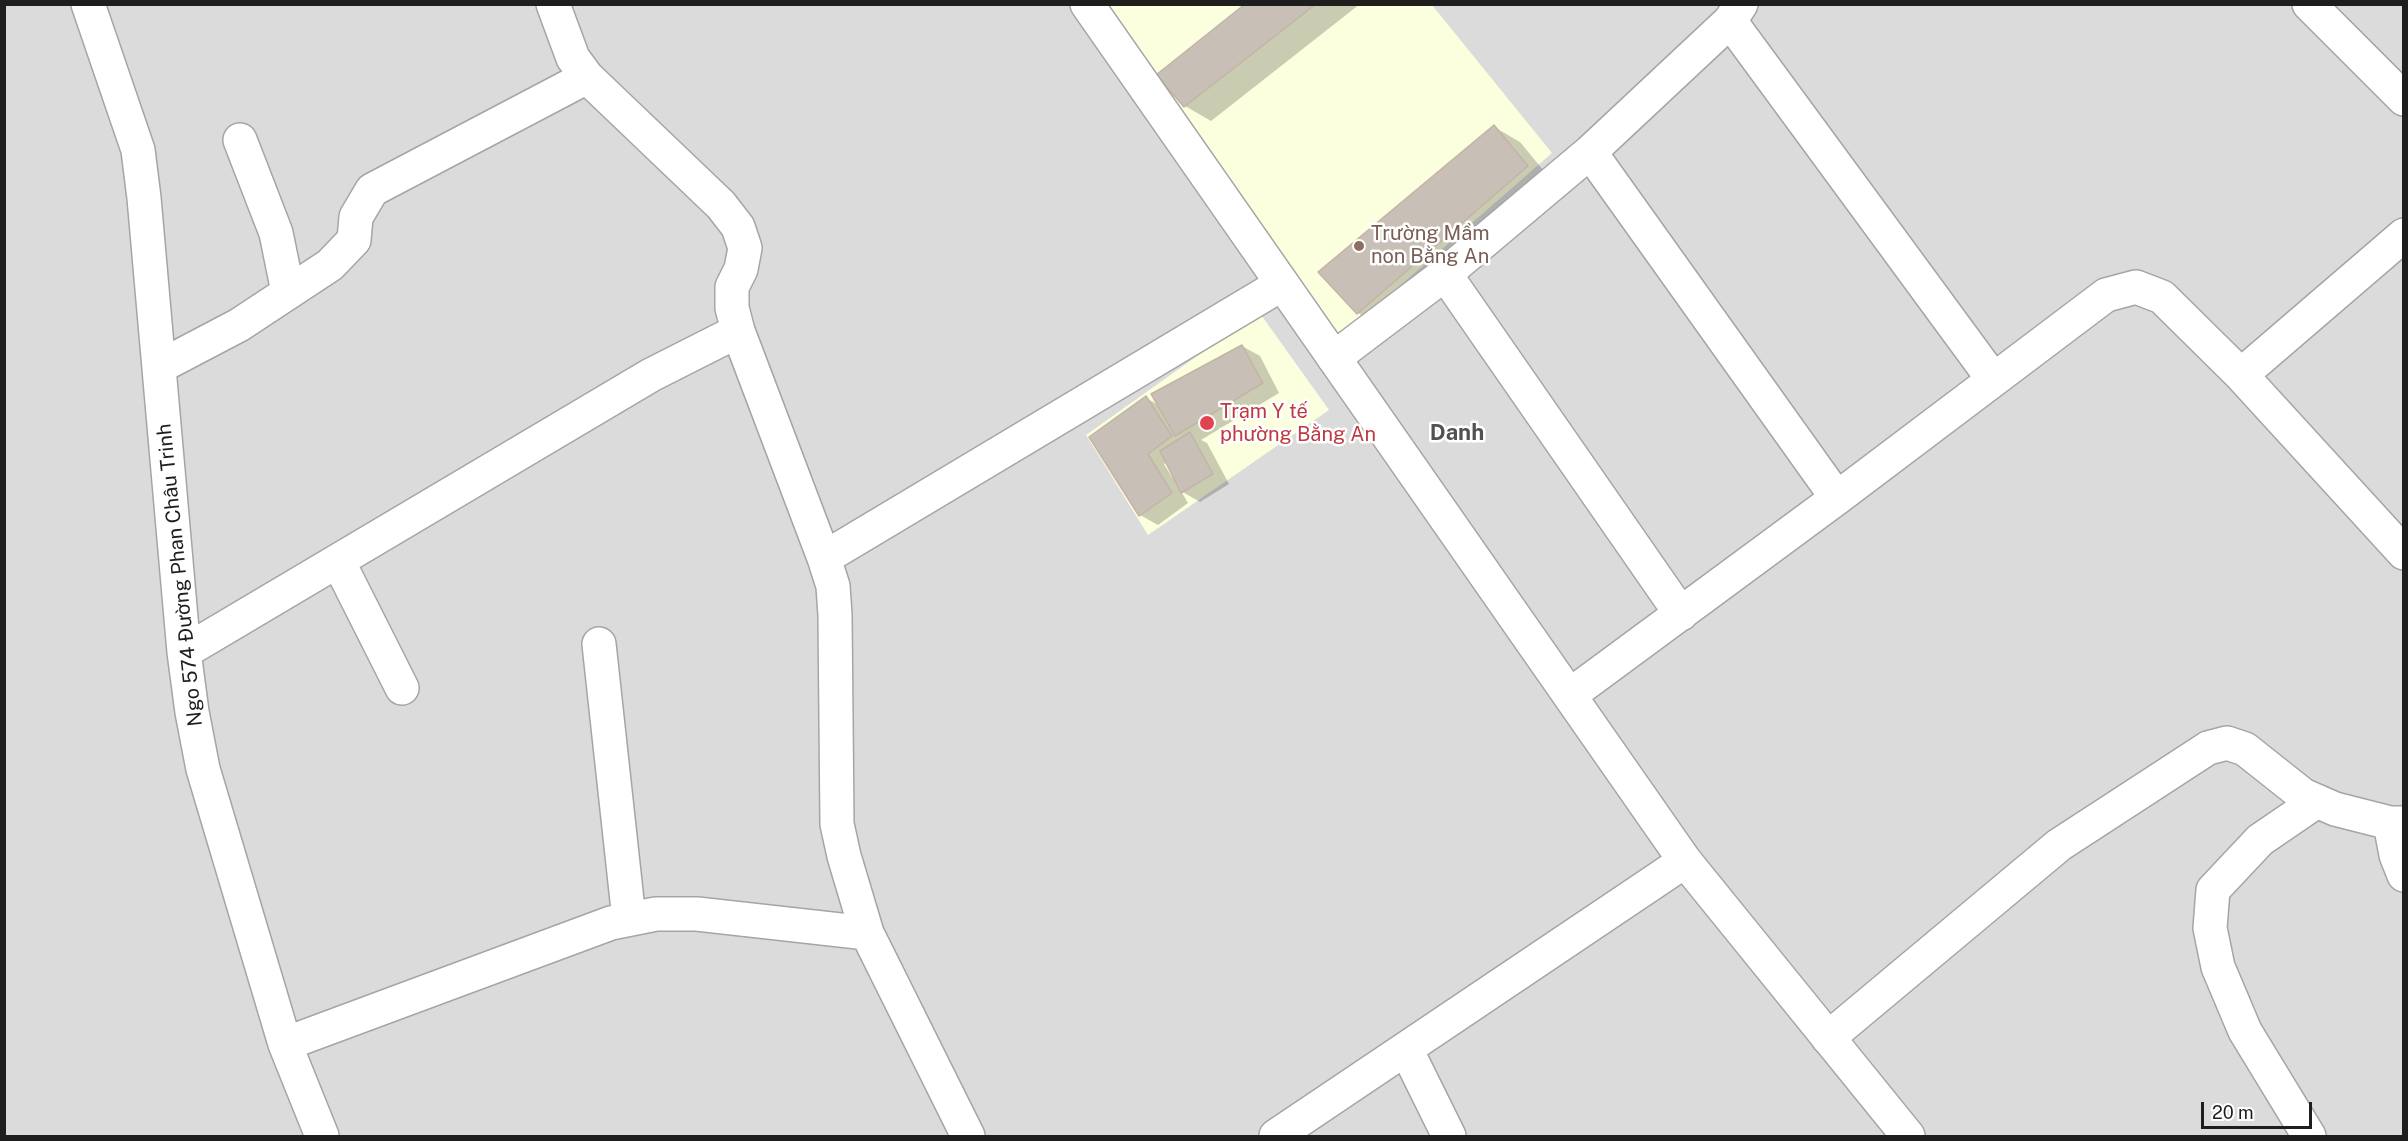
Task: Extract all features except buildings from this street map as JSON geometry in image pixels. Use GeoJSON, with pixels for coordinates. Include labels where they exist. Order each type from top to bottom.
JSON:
{"type":"FeatureCollection","features":[{"type":"Feature","properties":{"kind":"street","name":"Ngo 574 Đường Phan Châu Trinh"},"geometry":{"type":"LineString","coordinates":[[88,4],[138,150],[184,652],[203,769],[285,1044],[322,1137]]}},
{"type":"Feature","properties":{"kind":"street"},"geometry":{"type":"LineString","coordinates":[[552,4],[573,58],[587,77],[721,205],[738,227],[745,248],[741,269],[732,287],[732,308],[738,331],[833,586],[837,824],[844,856],[867,933],[968,1137]]}},
{"type":"Feature","properties":{"kind":"street"},"geometry":{"type":"LineString","coordinates":[[1088,4],[1685,861],[1908,1137]]}},
{"type":"Feature","properties":{"kind":"street"},"geometry":{"type":"LineString","coordinates":[[2309,4],[2403,99]]}},
{"type":"Feature","properties":{"kind":"street"},"geometry":{"type":"LineString","coordinates":[[1334,358],[1444,274],[1590,152],[1735,13],[1993,379]]}},
{"type":"Feature","properties":{"kind":"street"},"geometry":{"type":"LineString","coordinates":[[159,367],[239,325],[330,265],[354,240],[356,217],[372,190],[587,77]]}},
{"type":"Feature","properties":{"kind":"street"},"geometry":{"type":"LineString","coordinates":[[240,140],[276,233],[288,292]]}},
{"type":"Feature","properties":{"kind":"street"},"geometry":{"type":"LineString","coordinates":[[1590,152],[1837,498]]}},
{"type":"Feature","properties":{"kind":"street"},"geometry":{"type":"LineString","coordinates":[[2241,375],[2400,245]]}},
{"type":"Feature","properties":{"kind":"street"},"geometry":{"type":"LineString","coordinates":[[1444,274],[1681,614]]}},
{"type":"Feature","properties":{"kind":"street"},"geometry":{"type":"LineString","coordinates":[[824,558],[1282,284]]}},
{"type":"Feature","properties":{"kind":"street"},"geometry":{"type":"LineString","coordinates":[[1570,695],[1837,498],[2106,295],[2136,287],[2162,297],[2241,375],[2403,553]]}},
{"type":"Feature","properties":{"kind":"street"},"geometry":{"type":"LineString","coordinates":[[184,652],[651,375],[738,331]]}},
{"type":"Feature","properties":{"kind":"street"},"geometry":{"type":"LineString","coordinates":[[338,561],[402,688]]}},
{"type":"Feature","properties":{"kind":"street"},"geometry":{"type":"LineString","coordinates":[[599,644],[629,919]]}},
{"type":"Feature","properties":{"kind":"street"},"geometry":{"type":"LineString","coordinates":[[1828,1038],[2059,844],[2208,748],[2227,743],[2245,749],[2303,795],[2336,809],[2397,823],[2396,855],[2403,875]]}},
{"type":"Feature","properties":{"kind":"street"},"geometry":{"type":"LineString","coordinates":[[2309,1137],[2245,1031],[2218,967],[2210,928],[2213,890],[2260,840],[2317,801]]}},
{"type":"Feature","properties":{"kind":"street"},"geometry":{"type":"LineString","coordinates":[[1276,1137],[1685,861]]}},
{"type":"Feature","properties":{"kind":"street"},"geometry":{"type":"LineString","coordinates":[[285,1044],[611,923],[629,919],[656,914],[697,914],[867,933]]}},
{"type":"Feature","properties":{"kind":"street"},"geometry":{"type":"LineString","coordinates":[[1406,1049],[1449,1137]]}},
{"type":"Feature","properties":{"kind":"shaded area"},"geometry":{"type":"Polygon","coordinates":[[[5,5],[2403,5],[2403,1136],[5,1136],[5,5]]]}},
{"type":"Feature","properties":{"kind":"shaded area","name":"Trường Mầm non Bằng An"},"geometry":{"type":"Polygon","coordinates":[[[1102,5],[1432,5],[1552,153],[1338,340],[1102,5]]]}},
{"type":"Feature","properties":{"kind":"shaded area","name":"Trạm Y tế phường Bằng An"},"geometry":{"type":"Polygon","coordinates":[[[1259,312],[1329,410],[1148,535],[1086,435],[1259,312]]]}},
{"type":"Feature","properties":{"kind":"place","name":"Trường Mầm non Bằng An"},"geometry":{"type":"Point","coordinates":[1359,246]}},
{"type":"Feature","properties":{"kind":"place","name":"Trạm Y tế phường Bằng An"},"geometry":{"type":"Point","coordinates":[1207,423]}},
{"type":"Feature","properties":{"kind":"district","name":"Danh"},"geometry":{"type":"Point","coordinates":[1457,433]}}]}
